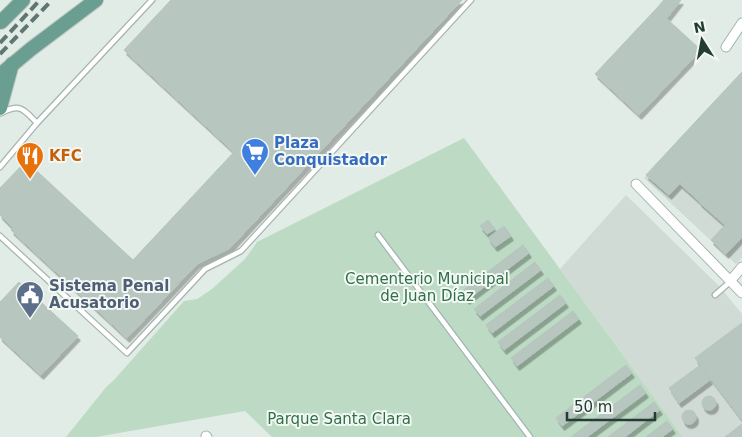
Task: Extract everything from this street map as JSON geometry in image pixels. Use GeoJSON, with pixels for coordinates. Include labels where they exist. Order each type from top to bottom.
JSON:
{"type":"FeatureCollection","features":[{"type":"Feature","properties":{"kind":"main road"},"geometry":{"type":"LineString","coordinates":[[0,23],[22,0]]}},
{"type":"Feature","properties":{"kind":"main road"},"geometry":{"type":"LineString","coordinates":[[0,75],[82,0]]}},
{"type":"Feature","properties":{"kind":"main road"},"geometry":{"type":"LineString","coordinates":[[31,48],[96,0]]}},
{"type":"Feature","properties":{"kind":"main road"},"geometry":{"type":"LineString","coordinates":[[0,108],[12,64]]}},
{"type":"Feature","properties":{"kind":"street"},"geometry":{"type":"LineString","coordinates":[[726,47],[742,23]]}},
{"type":"Feature","properties":{"kind":"street"},"geometry":{"type":"LineString","coordinates":[[636,184],[742,293]]}},
{"type":"Feature","properties":{"kind":"street"},"geometry":{"type":"LineString","coordinates":[[731,280],[742,267]]}},
{"type":"Feature","properties":{"kind":"lane"},"geometry":{"type":"LineString","coordinates":[[0,167],[37,123],[152,0]]}},
{"type":"Feature","properties":{"kind":"lane"},"geometry":{"type":"LineString","coordinates":[[0,236],[127,353],[204,269],[241,251],[471,0]]}},
{"type":"Feature","properties":{"kind":"lane"},"geometry":{"type":"LineString","coordinates":[[0,114],[15,107],[22,108],[37,123]]}},
{"type":"Feature","properties":{"kind":"lane"},"geometry":{"type":"LineString","coordinates":[[378,235],[530,437]]}},
{"type":"Feature","properties":{"kind":"lane"},"geometry":{"type":"LineString","coordinates":[[715,295],[731,280]]}},
{"type":"Feature","properties":{"kind":"shaded area"},"geometry":{"type":"Polygon","coordinates":[[[742,72],[742,258],[736,264],[644,178],[742,72]]]}},
{"type":"Feature","properties":{"kind":"shaded area"},"geometry":{"type":"Polygon","coordinates":[[[626,195],[719,286],[742,314],[742,437],[683,437],[560,269],[626,195]]]}},
{"type":"Feature","properties":{"kind":"green space","name":"Cementerio Municipal de Juan Díaz"},"geometry":{"type":"Polygon","coordinates":[[[464,138],[683,437],[272,437],[245,411],[96,437],[66,437],[107,386],[184,301],[197,299],[212,289],[245,259],[257,242],[464,138]]]}},
{"type":"Feature","properties":{"kind":"building","name":"Plaza Conquistador"},"geometry":{"type":"Polygon","coordinates":[[[171,0],[462,0],[230,248],[197,264],[127,338],[11,230],[13,228],[0,215],[0,188],[26,161],[133,260],[234,152],[124,50],[171,0]]]}},
{"type":"Feature","properties":{"kind":"building"},"geometry":{"type":"Polygon","coordinates":[[[664,0],[681,0],[667,18],[656,9],[664,0]]]}},
{"type":"Feature","properties":{"kind":"building"},"geometry":{"type":"Polygon","coordinates":[[[656,9],[701,50],[639,115],[595,74],[656,9]]]}},
{"type":"Feature","properties":{"kind":"building"},"geometry":{"type":"Polygon","coordinates":[[[742,72],[742,159],[698,119],[742,72]]]}},
{"type":"Feature","properties":{"kind":"building"},"geometry":{"type":"Polygon","coordinates":[[[698,119],[721,139],[669,195],[646,175],[698,119]]]}},
{"type":"Feature","properties":{"kind":"building"},"geometry":{"type":"Polygon","coordinates":[[[721,139],[740,157],[699,201],[680,184],[721,139]]]}},
{"type":"Feature","properties":{"kind":"building"},"geometry":{"type":"Polygon","coordinates":[[[740,157],[742,159],[742,207],[725,225],[699,202],[740,157]]]}},
{"type":"Feature","properties":{"kind":"building"},"geometry":{"type":"Polygon","coordinates":[[[742,207],[742,237],[726,254],[711,240],[742,207]]]}},
{"type":"Feature","properties":{"kind":"building"},"geometry":{"type":"Polygon","coordinates":[[[488,220],[495,229],[487,234],[480,226],[488,220]]]}},
{"type":"Feature","properties":{"kind":"building"},"geometry":{"type":"Polygon","coordinates":[[[504,226],[511,236],[495,247],[488,238],[504,226]]]}},
{"type":"Feature","properties":{"kind":"building"},"geometry":{"type":"Polygon","coordinates":[[[523,245],[529,253],[467,300],[461,292],[523,245]]]}},
{"type":"Feature","properties":{"kind":"building"},"geometry":{"type":"Polygon","coordinates":[[[535,262],[541,270],[480,316],[474,309],[535,262]]]}},
{"type":"Feature","properties":{"kind":"building"},"geometry":{"type":"Polygon","coordinates":[[[548,278],[554,286],[492,333],[486,325],[548,278]]]}},
{"type":"Feature","properties":{"kind":"building","name":"Sistema Penal Acusatorio"},"geometry":{"type":"Polygon","coordinates":[[[19,282],[78,336],[41,375],[0,337],[0,302],[19,282]]]}},
{"type":"Feature","properties":{"kind":"building"},"geometry":{"type":"Polygon","coordinates":[[[560,295],[566,303],[504,350],[498,342],[560,295]]]}},
{"type":"Feature","properties":{"kind":"building"},"geometry":{"type":"Polygon","coordinates":[[[573,311],[579,319],[517,366],[511,358],[573,311]]]}},
{"type":"Feature","properties":{"kind":"building"},"geometry":{"type":"Polygon","coordinates":[[[742,323],[742,420],[695,358],[742,323]]]}},
{"type":"Feature","properties":{"kind":"building"},"geometry":{"type":"Polygon","coordinates":[[[626,365],[632,373],[562,426],[556,418],[626,365]]]}},
{"type":"Feature","properties":{"kind":"building"},"geometry":{"type":"Polygon","coordinates":[[[699,366],[710,380],[679,403],[669,388],[699,366]]]}},
{"type":"Feature","properties":{"kind":"building"},"geometry":{"type":"Polygon","coordinates":[[[640,385],[646,393],[587,437],[571,437],[640,385]]]}},
{"type":"Feature","properties":{"kind":"building"},"geometry":{"type":"Polygon","coordinates":[[[706,396],[712,396],[716,403],[712,410],[706,410],[702,406],[702,400],[706,396]]]}},
{"type":"Feature","properties":{"kind":"building"},"geometry":{"type":"Polygon","coordinates":[[[654,402],[660,410],[625,437],[608,437],[654,402]]]}},
{"type":"Feature","properties":{"kind":"building"},"geometry":{"type":"Polygon","coordinates":[[[686,410],[692,410],[696,417],[692,424],[686,424],[682,420],[682,414],[686,410]]]}},
{"type":"Feature","properties":{"kind":"building"},"geometry":{"type":"Polygon","coordinates":[[[667,421],[673,429],[662,437],[646,437],[667,421]]]}},
{"type":"Feature","properties":{"kind":"building"},"geometry":{"type":"Polygon","coordinates":[[[742,424],[742,437],[725,437],[742,424]]]}},
{"type":"Feature","properties":{"kind":"railway"},"geometry":{"type":"LineString","coordinates":[[0,43],[40,0]]}},
{"type":"Feature","properties":{"kind":"railway"},"geometry":{"type":"LineString","coordinates":[[0,54],[52,0]]}},
{"type":"Feature","properties":{"kind":"place","name":"Plaza Conquistador"},"geometry":{"type":"Point","coordinates":[255,176]}},
{"type":"Feature","properties":{"kind":"place","name":"KFC"},"geometry":{"type":"Point","coordinates":[30,180]}},
{"type":"Feature","properties":{"kind":"place","name":"Sistema Penal Acusatorio"},"geometry":{"type":"Point","coordinates":[30,319]}},
{"type":"Feature","properties":{"kind":"park label","name":"Parque Santa Clara"},"geometry":{"type":"Point","coordinates":[339,419]}}]}
